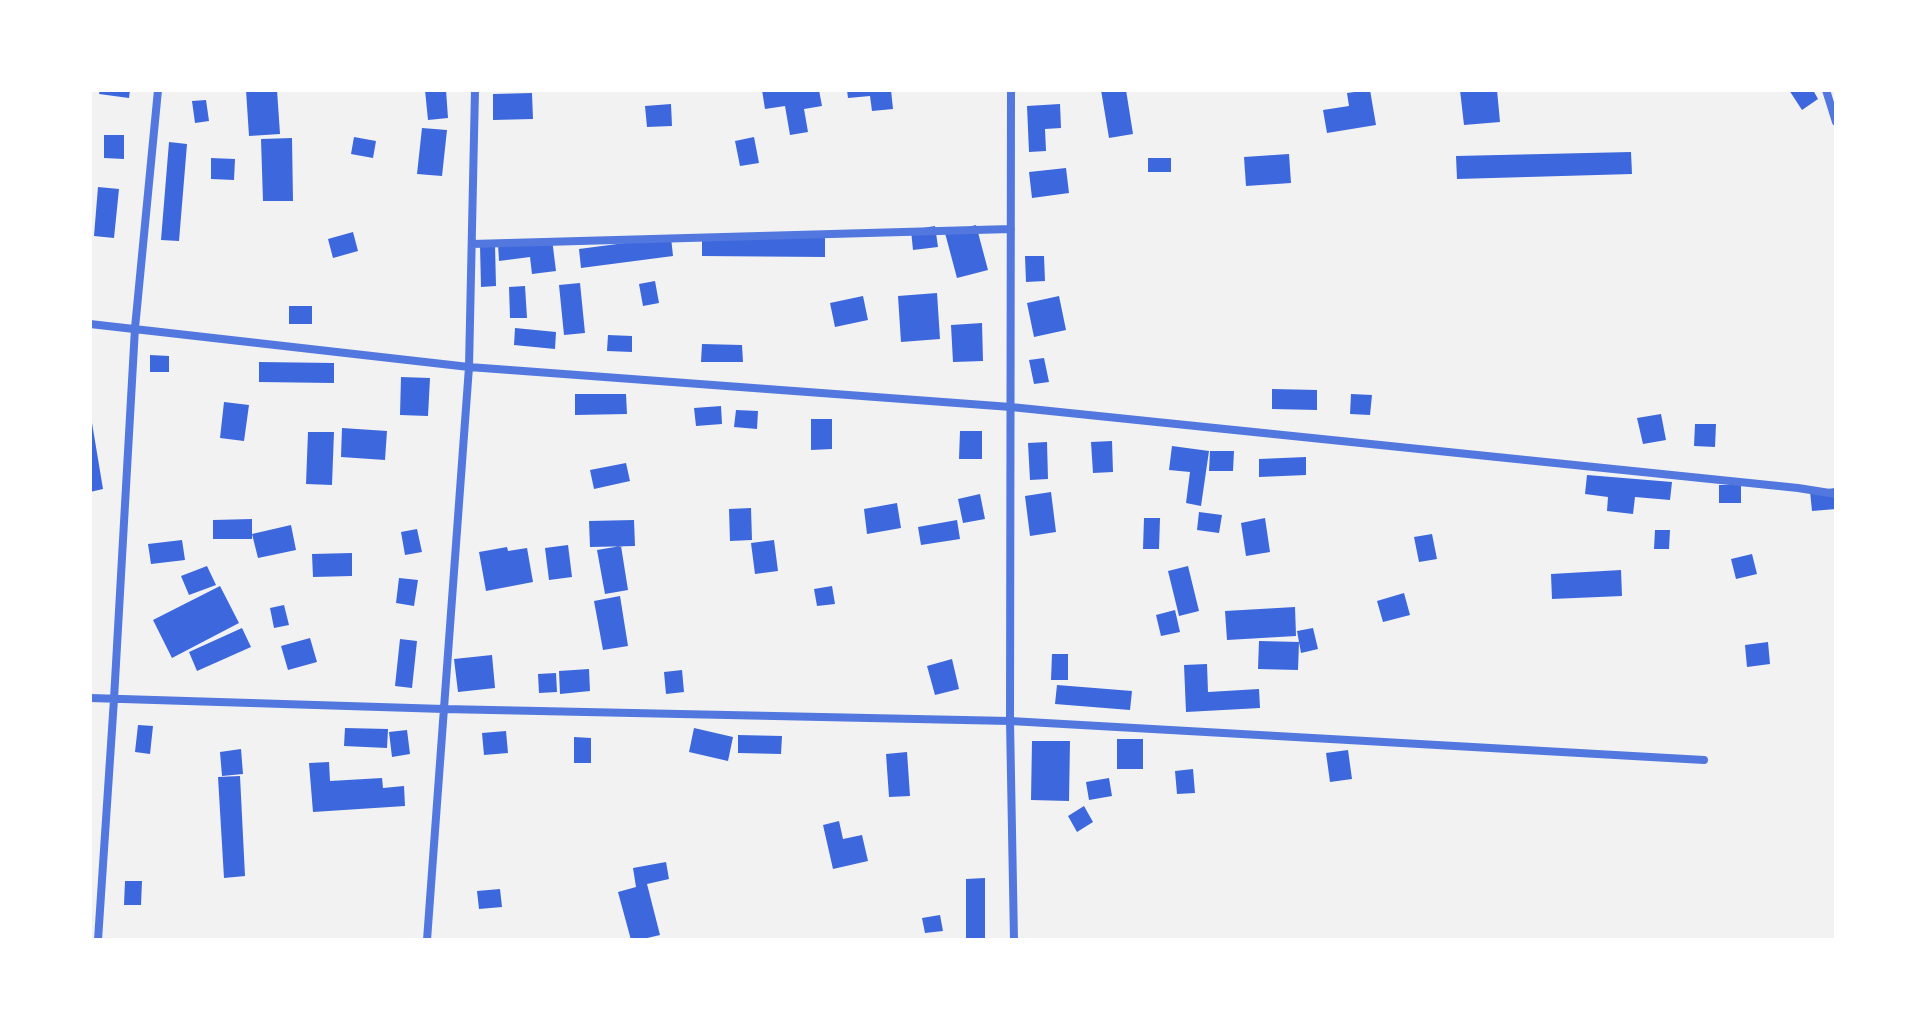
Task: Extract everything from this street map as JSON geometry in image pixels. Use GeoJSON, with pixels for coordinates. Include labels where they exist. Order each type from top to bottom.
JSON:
{"type":"FeatureCollection","features":[{"type":"Feature","properties":{"kind":"street"},"geometry":{"type":"LineString","coordinates":[[98,940],[135,328],[158,90]]}},
{"type":"Feature","properties":{"kind":"street"},"geometry":{"type":"LineString","coordinates":[[427,940],[469,367],[475,90]]}},
{"type":"Feature","properties":{"kind":"street"},"geometry":{"type":"LineString","coordinates":[[1011,90],[1010,721],[1014,940]]}},
{"type":"Feature","properties":{"kind":"street"},"geometry":{"type":"LineString","coordinates":[[1826,90],[1836,122]]}},
{"type":"Feature","properties":{"kind":"street"},"geometry":{"type":"LineString","coordinates":[[472,244],[1011,229]]}},
{"type":"Feature","properties":{"kind":"street"},"geometry":{"type":"LineString","coordinates":[[90,324],[469,367],[1011,407],[1836,494]]}},
{"type":"Feature","properties":{"kind":"street"},"geometry":{"type":"LineString","coordinates":[[90,698],[1010,721],[1704,760]]}},
{"type":"Feature","properties":{"kind":"building"},"geometry":{"type":"Polygon","coordinates":[[[100,90],[130,90],[129,98],[99,94],[100,90]]]}},
{"type":"Feature","properties":{"kind":"building"},"geometry":{"type":"Polygon","coordinates":[[[246,90],[277,90],[280,134],[249,136],[246,90]]]}},
{"type":"Feature","properties":{"kind":"building"},"geometry":{"type":"Polygon","coordinates":[[[425,90],[446,90],[448,118],[428,120],[425,90]]]}},
{"type":"Feature","properties":{"kind":"building"},"geometry":{"type":"Polygon","coordinates":[[[762,90],[819,90],[822,106],[804,109],[808,132],[790,135],[785,106],[765,109],[762,90]]]}},
{"type":"Feature","properties":{"kind":"building"},"geometry":{"type":"Polygon","coordinates":[[[847,90],[891,90],[893,109],[872,111],[870,96],[848,98],[847,90]]]}},
{"type":"Feature","properties":{"kind":"building"},"geometry":{"type":"Polygon","coordinates":[[[1101,90],[1126,90],[1133,134],[1109,138],[1101,90]]]}},
{"type":"Feature","properties":{"kind":"building"},"geometry":{"type":"Polygon","coordinates":[[[1370,90],[1376,125],[1327,133],[1323,110],[1349,106],[1347,93],[1370,90]]]}},
{"type":"Feature","properties":{"kind":"building"},"geometry":{"type":"Polygon","coordinates":[[[1460,90],[1497,90],[1500,122],[1464,125],[1460,90]]]}},
{"type":"Feature","properties":{"kind":"building"},"geometry":{"type":"Polygon","coordinates":[[[1789,90],[1813,90],[1818,99],[1802,110],[1789,90]]]}},
{"type":"Feature","properties":{"kind":"building"},"geometry":{"type":"Polygon","coordinates":[[[532,93],[533,119],[493,120],[493,94],[532,93]]]}},
{"type":"Feature","properties":{"kind":"building"},"geometry":{"type":"Polygon","coordinates":[[[206,100],[209,121],[195,123],[192,101],[206,100]]]}},
{"type":"Feature","properties":{"kind":"building"},"geometry":{"type":"Polygon","coordinates":[[[671,104],[672,126],[647,127],[645,106],[671,104]]]}},
{"type":"Feature","properties":{"kind":"building"},"geometry":{"type":"Polygon","coordinates":[[[1060,104],[1061,128],[1045,129],[1046,151],[1029,152],[1027,106],[1060,104]]]}},
{"type":"Feature","properties":{"kind":"building"},"geometry":{"type":"Polygon","coordinates":[[[422,128],[447,130],[442,176],[417,174],[422,128]]]}},
{"type":"Feature","properties":{"kind":"building"},"geometry":{"type":"Polygon","coordinates":[[[104,135],[124,135],[124,159],[104,158],[104,135]]]}},
{"type":"Feature","properties":{"kind":"building"},"geometry":{"type":"Polygon","coordinates":[[[354,137],[376,141],[373,158],[351,154],[354,137]]]}},
{"type":"Feature","properties":{"kind":"building"},"geometry":{"type":"Polygon","coordinates":[[[754,137],[759,163],[740,166],[735,141],[754,137]]]}},
{"type":"Feature","properties":{"kind":"building"},"geometry":{"type":"Polygon","coordinates":[[[292,138],[293,201],[263,201],[261,139],[292,138]]]}},
{"type":"Feature","properties":{"kind":"building"},"geometry":{"type":"Polygon","coordinates":[[[169,142],[187,144],[179,241],[161,240],[169,142]]]}},
{"type":"Feature","properties":{"kind":"building"},"geometry":{"type":"Polygon","coordinates":[[[1631,152],[1632,174],[1457,179],[1456,156],[1631,152]]]}},
{"type":"Feature","properties":{"kind":"building"},"geometry":{"type":"Polygon","coordinates":[[[1289,154],[1291,183],[1246,186],[1244,157],[1289,154]]]}},
{"type":"Feature","properties":{"kind":"building"},"geometry":{"type":"Polygon","coordinates":[[[211,158],[235,159],[234,180],[211,179],[211,158]]]}},
{"type":"Feature","properties":{"kind":"building"},"geometry":{"type":"Polygon","coordinates":[[[1148,158],[1171,158],[1171,172],[1148,172],[1148,158]]]}},
{"type":"Feature","properties":{"kind":"building"},"geometry":{"type":"Polygon","coordinates":[[[1066,168],[1069,193],[1032,198],[1029,172],[1066,168]]]}},
{"type":"Feature","properties":{"kind":"building"},"geometry":{"type":"Polygon","coordinates":[[[98,187],[119,189],[114,238],[94,236],[98,187]]]}},
{"type":"Feature","properties":{"kind":"building"},"geometry":{"type":"Polygon","coordinates":[[[976,225],[988,270],[957,278],[945,233],[976,225]]]}},
{"type":"Feature","properties":{"kind":"building"},"geometry":{"type":"Polygon","coordinates":[[[935,226],[938,247],[913,250],[911,230],[935,226]]]}},
{"type":"Feature","properties":{"kind":"building"},"geometry":{"type":"Polygon","coordinates":[[[353,232],[358,251],[333,258],[328,239],[353,232]]]}},
{"type":"Feature","properties":{"kind":"building"},"geometry":{"type":"Polygon","coordinates":[[[671,237],[673,256],[581,268],[579,249],[671,237]]]}},
{"type":"Feature","properties":{"kind":"building"},"geometry":{"type":"Polygon","coordinates":[[[702,237],[825,238],[825,257],[702,256],[702,237]]]}},
{"type":"Feature","properties":{"kind":"building"},"geometry":{"type":"Polygon","coordinates":[[[552,239],[556,271],[532,274],[530,257],[499,261],[498,244],[552,239]]]}},
{"type":"Feature","properties":{"kind":"building"},"geometry":{"type":"Polygon","coordinates":[[[480,245],[495,245],[496,286],[481,287],[480,245]]]}},
{"type":"Feature","properties":{"kind":"building"},"geometry":{"type":"Polygon","coordinates":[[[1025,256],[1044,256],[1045,281],[1026,282],[1025,256]]]}},
{"type":"Feature","properties":{"kind":"building"},"geometry":{"type":"Polygon","coordinates":[[[655,281],[659,303],[643,306],[639,284],[655,281]]]}},
{"type":"Feature","properties":{"kind":"building"},"geometry":{"type":"Polygon","coordinates":[[[580,283],[585,333],[564,335],[559,285],[580,283]]]}},
{"type":"Feature","properties":{"kind":"building"},"geometry":{"type":"Polygon","coordinates":[[[525,286],[527,318],[510,318],[509,287],[525,286]]]}},
{"type":"Feature","properties":{"kind":"building"},"geometry":{"type":"Polygon","coordinates":[[[937,293],[940,339],[901,342],[898,296],[937,293]]]}},
{"type":"Feature","properties":{"kind":"building"},"geometry":{"type":"Polygon","coordinates":[[[863,296],[868,320],[835,327],[830,303],[863,296]]]}},
{"type":"Feature","properties":{"kind":"building"},"geometry":{"type":"Polygon","coordinates":[[[1059,296],[1066,330],[1034,337],[1027,303],[1059,296]]]}},
{"type":"Feature","properties":{"kind":"building"},"geometry":{"type":"Polygon","coordinates":[[[289,306],[312,306],[312,324],[289,324],[289,306]]]}},
{"type":"Feature","properties":{"kind":"building"},"geometry":{"type":"Polygon","coordinates":[[[982,323],[983,361],[953,362],[951,325],[982,323]]]}},
{"type":"Feature","properties":{"kind":"building"},"geometry":{"type":"Polygon","coordinates":[[[515,328],[556,332],[555,349],[514,345],[515,328]]]}},
{"type":"Feature","properties":{"kind":"building"},"geometry":{"type":"Polygon","coordinates":[[[608,335],[632,336],[632,352],[607,351],[608,335]]]}},
{"type":"Feature","properties":{"kind":"building"},"geometry":{"type":"Polygon","coordinates":[[[702,344],[742,345],[743,362],[701,362],[702,344]]]}},
{"type":"Feature","properties":{"kind":"building"},"geometry":{"type":"Polygon","coordinates":[[[150,355],[169,356],[169,372],[150,372],[150,355]]]}},
{"type":"Feature","properties":{"kind":"building"},"geometry":{"type":"Polygon","coordinates":[[[1044,358],[1049,382],[1034,384],[1029,360],[1044,358]]]}},
{"type":"Feature","properties":{"kind":"building"},"geometry":{"type":"Polygon","coordinates":[[[259,362],[334,363],[334,383],[259,382],[259,362]]]}},
{"type":"Feature","properties":{"kind":"building"},"geometry":{"type":"Polygon","coordinates":[[[401,377],[430,378],[428,416],[400,415],[401,377]]]}},
{"type":"Feature","properties":{"kind":"building"},"geometry":{"type":"Polygon","coordinates":[[[1272,389],[1317,390],[1317,410],[1272,409],[1272,389]]]}},
{"type":"Feature","properties":{"kind":"building"},"geometry":{"type":"Polygon","coordinates":[[[575,394],[626,394],[627,414],[575,415],[575,394]]]}},
{"type":"Feature","properties":{"kind":"building"},"geometry":{"type":"Polygon","coordinates":[[[1351,394],[1372,395],[1370,415],[1350,414],[1351,394]]]}},
{"type":"Feature","properties":{"kind":"building"},"geometry":{"type":"Polygon","coordinates":[[[224,402],[249,405],[244,441],[220,438],[224,402]]]}},
{"type":"Feature","properties":{"kind":"building"},"geometry":{"type":"Polygon","coordinates":[[[721,406],[722,424],[696,426],[694,408],[721,406]]]}},
{"type":"Feature","properties":{"kind":"building"},"geometry":{"type":"Polygon","coordinates":[[[736,410],[758,411],[757,429],[734,427],[736,410]]]}},
{"type":"Feature","properties":{"kind":"building"},"geometry":{"type":"Polygon","coordinates":[[[1661,414],[1666,440],[1643,444],[1637,418],[1661,414]]]}},
{"type":"Feature","properties":{"kind":"building"},"geometry":{"type":"Polygon","coordinates":[[[811,419],[832,419],[832,449],[811,450],[811,419]]]}},
{"type":"Feature","properties":{"kind":"building"},"geometry":{"type":"Polygon","coordinates":[[[90,424],[103,489],[90,492],[90,424]]]}},
{"type":"Feature","properties":{"kind":"building"},"geometry":{"type":"Polygon","coordinates":[[[1695,424],[1716,424],[1715,447],[1694,446],[1695,424]]]}},
{"type":"Feature","properties":{"kind":"building"},"geometry":{"type":"Polygon","coordinates":[[[342,428],[387,431],[385,460],[341,457],[342,428]]]}},
{"type":"Feature","properties":{"kind":"building"},"geometry":{"type":"Polygon","coordinates":[[[960,431],[982,431],[982,459],[959,459],[960,431]]]}},
{"type":"Feature","properties":{"kind":"building"},"geometry":{"type":"Polygon","coordinates":[[[308,432],[334,432],[332,485],[306,484],[308,432]]]}},
{"type":"Feature","properties":{"kind":"building"},"geometry":{"type":"Polygon","coordinates":[[[1112,441],[1113,472],[1093,473],[1091,442],[1112,441]]]}},
{"type":"Feature","properties":{"kind":"building"},"geometry":{"type":"Polygon","coordinates":[[[1047,442],[1048,479],[1030,480],[1028,443],[1047,442]]]}},
{"type":"Feature","properties":{"kind":"building"},"geometry":{"type":"Polygon","coordinates":[[[1172,446],[1209,451],[1201,506],[1186,503],[1190,472],[1169,470],[1172,446]]]}},
{"type":"Feature","properties":{"kind":"building"},"geometry":{"type":"Polygon","coordinates":[[[1210,451],[1234,451],[1233,471],[1209,471],[1210,451]]]}},
{"type":"Feature","properties":{"kind":"building"},"geometry":{"type":"Polygon","coordinates":[[[1306,457],[1306,475],[1259,477],[1259,459],[1306,457]]]}},
{"type":"Feature","properties":{"kind":"building"},"geometry":{"type":"Polygon","coordinates":[[[626,463],[630,481],[594,489],[590,470],[626,463]]]}},
{"type":"Feature","properties":{"kind":"building"},"geometry":{"type":"Polygon","coordinates":[[[1587,475],[1672,482],[1670,500],[1635,497],[1633,514],[1607,511],[1608,497],[1585,494],[1587,475]]]}},
{"type":"Feature","properties":{"kind":"building"},"geometry":{"type":"Polygon","coordinates":[[[1719,485],[1741,485],[1741,503],[1719,503],[1719,485]]]}},
{"type":"Feature","properties":{"kind":"building"},"geometry":{"type":"Polygon","coordinates":[[[1836,488],[1836,509],[1812,511],[1810,491],[1836,488]]]}},
{"type":"Feature","properties":{"kind":"building"},"geometry":{"type":"Polygon","coordinates":[[[1051,492],[1056,532],[1030,536],[1025,496],[1051,492]]]}},
{"type":"Feature","properties":{"kind":"building"},"geometry":{"type":"Polygon","coordinates":[[[980,494],[985,519],[963,523],[958,499],[980,494]]]}},
{"type":"Feature","properties":{"kind":"building"},"geometry":{"type":"Polygon","coordinates":[[[897,503],[901,528],[867,534],[864,509],[897,503]]]}},
{"type":"Feature","properties":{"kind":"building"},"geometry":{"type":"Polygon","coordinates":[[[751,508],[752,540],[730,541],[729,509],[751,508]]]}},
{"type":"Feature","properties":{"kind":"building"},"geometry":{"type":"Polygon","coordinates":[[[1199,512],[1222,515],[1219,533],[1197,530],[1199,512]]]}},
{"type":"Feature","properties":{"kind":"building"},"geometry":{"type":"Polygon","coordinates":[[[1144,518],[1160,518],[1159,549],[1143,549],[1144,518]]]}},
{"type":"Feature","properties":{"kind":"building"},"geometry":{"type":"Polygon","coordinates":[[[1265,518],[1270,552],[1246,556],[1241,523],[1265,518]]]}},
{"type":"Feature","properties":{"kind":"building"},"geometry":{"type":"Polygon","coordinates":[[[252,519],[252,539],[213,539],[213,520],[252,519]]]}},
{"type":"Feature","properties":{"kind":"building"},"geometry":{"type":"Polygon","coordinates":[[[634,520],[635,546],[590,547],[589,521],[634,520]]]}},
{"type":"Feature","properties":{"kind":"building"},"geometry":{"type":"Polygon","coordinates":[[[957,520],[960,539],[921,545],[918,527],[957,520]]]}},
{"type":"Feature","properties":{"kind":"building"},"geometry":{"type":"Polygon","coordinates":[[[291,525],[296,550],[258,558],[252,534],[291,525]]]}},
{"type":"Feature","properties":{"kind":"building"},"geometry":{"type":"Polygon","coordinates":[[[417,529],[422,552],[405,555],[401,532],[417,529]]]}},
{"type":"Feature","properties":{"kind":"building"},"geometry":{"type":"Polygon","coordinates":[[[1655,530],[1670,530],[1669,549],[1654,549],[1655,530]]]}},
{"type":"Feature","properties":{"kind":"building"},"geometry":{"type":"Polygon","coordinates":[[[1432,534],[1437,559],[1419,562],[1414,537],[1432,534]]]}},
{"type":"Feature","properties":{"kind":"building"},"geometry":{"type":"Polygon","coordinates":[[[182,540],[185,560],[151,564],[148,544],[182,540]]]}},
{"type":"Feature","properties":{"kind":"building"},"geometry":{"type":"Polygon","coordinates":[[[774,540],[778,571],[755,574],[751,543],[774,540]]]}},
{"type":"Feature","properties":{"kind":"building"},"geometry":{"type":"Polygon","coordinates":[[[568,545],[572,577],[549,580],[545,548],[568,545]]]}},
{"type":"Feature","properties":{"kind":"building"},"geometry":{"type":"Polygon","coordinates":[[[621,546],[628,590],[605,594],[597,550],[621,546]]]}},
{"type":"Feature","properties":{"kind":"building"},"geometry":{"type":"Polygon","coordinates":[[[507,547],[508,551],[527,548],[533,582],[486,591],[479,552],[507,547]]]}},
{"type":"Feature","properties":{"kind":"building"},"geometry":{"type":"Polygon","coordinates":[[[352,553],[352,576],[313,577],[312,554],[352,553]]]}},
{"type":"Feature","properties":{"kind":"building"},"geometry":{"type":"Polygon","coordinates":[[[1752,554],[1757,574],[1736,579],[1731,559],[1752,554]]]}},
{"type":"Feature","properties":{"kind":"building"},"geometry":{"type":"Polygon","coordinates":[[[207,566],[216,585],[189,595],[181,576],[207,566]]]}},
{"type":"Feature","properties":{"kind":"building"},"geometry":{"type":"Polygon","coordinates":[[[1188,566],[1199,611],[1179,616],[1168,571],[1188,566]]]}},
{"type":"Feature","properties":{"kind":"building"},"geometry":{"type":"Polygon","coordinates":[[[1621,570],[1622,596],[1552,599],[1551,574],[1621,570]]]}},
{"type":"Feature","properties":{"kind":"building"},"geometry":{"type":"Polygon","coordinates":[[[399,578],[418,580],[414,606],[396,603],[399,578]]]}},
{"type":"Feature","properties":{"kind":"building"},"geometry":{"type":"Polygon","coordinates":[[[220,586],[239,623],[172,658],[153,620],[220,586]]]}},
{"type":"Feature","properties":{"kind":"building"},"geometry":{"type":"Polygon","coordinates":[[[832,586],[835,604],[817,606],[814,589],[832,586]]]}},
{"type":"Feature","properties":{"kind":"building"},"geometry":{"type":"Polygon","coordinates":[[[1404,593],[1410,615],[1383,622],[1377,601],[1404,593]]]}},
{"type":"Feature","properties":{"kind":"building"},"geometry":{"type":"Polygon","coordinates":[[[620,596],[628,646],[603,650],[594,601],[620,596]]]}},
{"type":"Feature","properties":{"kind":"building"},"geometry":{"type":"Polygon","coordinates":[[[284,605],[289,625],[274,628],[270,608],[284,605]]]}},
{"type":"Feature","properties":{"kind":"building"},"geometry":{"type":"Polygon","coordinates":[[[1295,607],[1296,636],[1227,640],[1225,611],[1295,607]]]}},
{"type":"Feature","properties":{"kind":"building"},"geometry":{"type":"Polygon","coordinates":[[[1175,610],[1180,632],[1161,636],[1156,615],[1175,610]]]}},
{"type":"Feature","properties":{"kind":"building"},"geometry":{"type":"Polygon","coordinates":[[[242,628],[251,647],[197,671],[189,652],[242,628]]]}},
{"type":"Feature","properties":{"kind":"building"},"geometry":{"type":"Polygon","coordinates":[[[1313,628],[1318,649],[1301,653],[1297,631],[1313,628]]]}},
{"type":"Feature","properties":{"kind":"building"},"geometry":{"type":"Polygon","coordinates":[[[310,638],[317,662],[288,670],[281,646],[310,638]]]}},
{"type":"Feature","properties":{"kind":"building"},"geometry":{"type":"Polygon","coordinates":[[[400,639],[417,641],[412,688],[395,686],[400,639]]]}},
{"type":"Feature","properties":{"kind":"building"},"geometry":{"type":"Polygon","coordinates":[[[1259,641],[1299,642],[1298,670],[1258,669],[1259,641]]]}},
{"type":"Feature","properties":{"kind":"building"},"geometry":{"type":"Polygon","coordinates":[[[1768,642],[1770,664],[1747,667],[1745,645],[1768,642]]]}},
{"type":"Feature","properties":{"kind":"building"},"geometry":{"type":"Polygon","coordinates":[[[1052,654],[1068,654],[1068,680],[1051,680],[1052,654]]]}},
{"type":"Feature","properties":{"kind":"building"},"geometry":{"type":"Polygon","coordinates":[[[492,655],[495,688],[458,692],[454,659],[492,655]]]}},
{"type":"Feature","properties":{"kind":"building"},"geometry":{"type":"Polygon","coordinates":[[[952,659],[959,689],[935,695],[927,666],[952,659]]]}},
{"type":"Feature","properties":{"kind":"building"},"geometry":{"type":"Polygon","coordinates":[[[1207,664],[1208,692],[1259,689],[1260,708],[1186,712],[1184,665],[1207,664]]]}},
{"type":"Feature","properties":{"kind":"building"},"geometry":{"type":"Polygon","coordinates":[[[589,669],[590,691],[560,694],[559,671],[589,669]]]}},
{"type":"Feature","properties":{"kind":"building"},"geometry":{"type":"Polygon","coordinates":[[[682,670],[684,692],[666,694],[664,672],[682,670]]]}},
{"type":"Feature","properties":{"kind":"building"},"geometry":{"type":"Polygon","coordinates":[[[556,673],[557,692],[539,693],[538,674],[556,673]]]}},
{"type":"Feature","properties":{"kind":"building"},"geometry":{"type":"Polygon","coordinates":[[[1057,685],[1132,691],[1130,710],[1055,704],[1057,685]]]}},
{"type":"Feature","properties":{"kind":"building"},"geometry":{"type":"Polygon","coordinates":[[[138,725],[153,726],[150,754],[135,752],[138,725]]]}},
{"type":"Feature","properties":{"kind":"building"},"geometry":{"type":"Polygon","coordinates":[[[345,728],[388,729],[387,748],[344,746],[345,728]]]}},
{"type":"Feature","properties":{"kind":"building"},"geometry":{"type":"Polygon","coordinates":[[[694,728],[733,737],[728,761],[689,752],[694,728]]]}},
{"type":"Feature","properties":{"kind":"building"},"geometry":{"type":"Polygon","coordinates":[[[407,730],[410,754],[392,757],[389,732],[407,730]]]}},
{"type":"Feature","properties":{"kind":"building"},"geometry":{"type":"Polygon","coordinates":[[[506,731],[508,753],[484,755],[482,733],[506,731]]]}},
{"type":"Feature","properties":{"kind":"building"},"geometry":{"type":"Polygon","coordinates":[[[738,735],[782,736],[781,754],[738,753],[738,735]]]}},
{"type":"Feature","properties":{"kind":"building"},"geometry":{"type":"Polygon","coordinates":[[[574,737],[591,738],[591,763],[574,763],[574,737]]]}},
{"type":"Feature","properties":{"kind":"building"},"geometry":{"type":"Polygon","coordinates":[[[1117,739],[1143,739],[1143,769],[1117,769],[1117,739]]]}},
{"type":"Feature","properties":{"kind":"building"},"geometry":{"type":"Polygon","coordinates":[[[1032,741],[1070,741],[1069,801],[1031,800],[1032,741]]]}},
{"type":"Feature","properties":{"kind":"building"},"geometry":{"type":"Polygon","coordinates":[[[241,749],[243,774],[222,776],[220,752],[241,749]]]}},
{"type":"Feature","properties":{"kind":"building"},"geometry":{"type":"Polygon","coordinates":[[[1348,750],[1352,779],[1330,782],[1326,753],[1348,750]]]}},
{"type":"Feature","properties":{"kind":"building"},"geometry":{"type":"Polygon","coordinates":[[[907,752],[910,796],[889,797],[886,754],[907,752]]]}},
{"type":"Feature","properties":{"kind":"building"},"geometry":{"type":"Polygon","coordinates":[[[329,762],[330,781],[382,778],[383,788],[404,786],[405,806],[313,812],[309,763],[329,762]]]}},
{"type":"Feature","properties":{"kind":"building"},"geometry":{"type":"Polygon","coordinates":[[[1193,769],[1195,793],[1177,794],[1175,771],[1193,769]]]}},
{"type":"Feature","properties":{"kind":"building"},"geometry":{"type":"Polygon","coordinates":[[[240,776],[245,876],[224,878],[218,777],[240,776]]]}},
{"type":"Feature","properties":{"kind":"building"},"geometry":{"type":"Polygon","coordinates":[[[1109,778],[1112,796],[1089,800],[1086,782],[1109,778]]]}},
{"type":"Feature","properties":{"kind":"building"},"geometry":{"type":"Polygon","coordinates":[[[1084,806],[1093,822],[1077,832],[1068,816],[1084,806]]]}},
{"type":"Feature","properties":{"kind":"building"},"geometry":{"type":"Polygon","coordinates":[[[839,821],[843,839],[862,835],[868,861],[833,869],[823,825],[839,821]]]}},
{"type":"Feature","properties":{"kind":"building"},"geometry":{"type":"Polygon","coordinates":[[[666,862],[669,879],[647,884],[660,935],[631,940],[618,892],[636,887],[633,868],[666,862]]]}},
{"type":"Feature","properties":{"kind":"building"},"geometry":{"type":"Polygon","coordinates":[[[985,878],[985,940],[966,939],[966,879],[985,878]]]}},
{"type":"Feature","properties":{"kind":"building"},"geometry":{"type":"Polygon","coordinates":[[[125,881],[142,881],[141,905],[124,905],[125,881]]]}},
{"type":"Feature","properties":{"kind":"building"},"geometry":{"type":"Polygon","coordinates":[[[500,889],[502,907],[479,909],[477,891],[500,889]]]}},
{"type":"Feature","properties":{"kind":"building"},"geometry":{"type":"Polygon","coordinates":[[[940,915],[943,931],[925,933],[922,918],[940,915]]]}}]}
